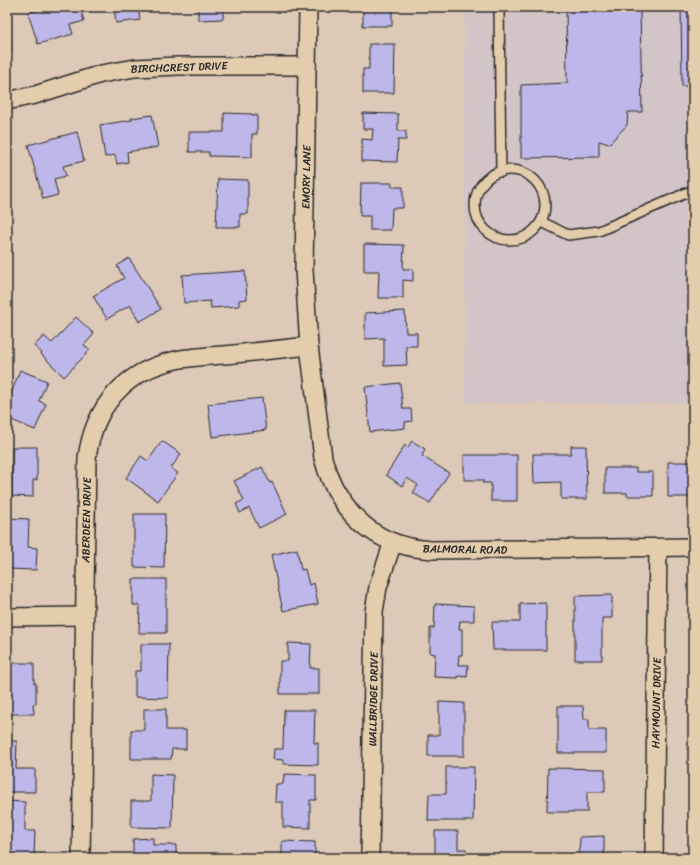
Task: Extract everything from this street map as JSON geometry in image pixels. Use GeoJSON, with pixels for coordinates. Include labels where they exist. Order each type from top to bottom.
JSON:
{"type":"FeatureCollection","features":[{"type":"Feature","properties":{"kind":"street","name":"EMORY LANE"},"geometry":{"type":"LineString","coordinates":[[308,7],[304,261],[309,346]]}},
{"type":"Feature","properties":{"kind":"street","name":"BIRCHCREST DRIVE"},"geometry":{"type":"LineString","coordinates":[[7,102],[35,95],[101,74],[135,68],[178,66],[307,66]]}},
{"type":"Feature","properties":{"kind":"street","name":"BALMORAL ROAD"},"geometry":{"type":"LineString","coordinates":[[309,346],[321,450],[328,476],[335,491],[345,506],[357,519],[378,535],[401,545],[432,550],[693,547]]}},
{"type":"Feature","properties":{"kind":"street","name":"ABERDEEN DRIVE"},"geometry":{"type":"LineString","coordinates":[[81,858],[87,458],[95,424],[109,400],[121,387],[135,376],[151,368],[177,360],[309,346]]}},
{"type":"Feature","properties":{"kind":"street","name":"WALLBRIDGE DRIVE"},"geometry":{"type":"LineString","coordinates":[[370,858],[374,612],[378,587],[393,542]]}},
{"type":"Feature","properties":{"kind":"street","name":"HAYMOUNT DRIVE"},"geometry":{"type":"LineString","coordinates":[[654,858],[658,548]]}},
{"type":"Feature","properties":{"kind":"street"},"geometry":{"type":"LineString","coordinates":[[7,617],[84,616]]}},
{"type":"Feature","properties":{"kind":"lane"},"geometry":{"type":"LineString","coordinates":[[498,7],[501,172]]}},
{"type":"Feature","properties":{"kind":"lane"},"geometry":{"type":"LineString","coordinates":[[507,170],[518,171],[529,175],[537,182],[543,191],[546,201],[542,222],[527,237],[517,240],[496,238],[486,232],[479,222],[475,211],[475,200],[479,189],[486,180],[495,173],[501,172],[507,170]]}},
{"type":"Feature","properties":{"kind":"lane"},"geometry":{"type":"LineString","coordinates":[[542,222],[568,235],[599,231],[693,190]]}},
{"type":"Feature","properties":{"kind":"shaded area"},"geometry":{"type":"Polygon","coordinates":[[[465,7],[693,7],[693,403],[465,403],[465,7]]]}},
{"type":"Feature","properties":{"kind":"building"},"geometry":{"type":"Polygon","coordinates":[[[48,7],[80,7],[84,21],[70,25],[73,34],[38,44],[28,13],[48,7]]]}},
{"type":"Feature","properties":{"kind":"building"},"geometry":{"type":"Polygon","coordinates":[[[114,7],[138,7],[140,20],[116,23],[114,7]]]}},
{"type":"Feature","properties":{"kind":"building"},"geometry":{"type":"Polygon","coordinates":[[[198,7],[235,7],[235,10],[223,10],[223,19],[198,20],[198,7]]]}},
{"type":"Feature","properties":{"kind":"building"},"geometry":{"type":"Polygon","coordinates":[[[363,7],[392,7],[392,26],[363,26],[363,7]]]}},
{"type":"Feature","properties":{"kind":"building"},"geometry":{"type":"Polygon","coordinates":[[[566,7],[640,7],[642,112],[628,112],[627,125],[609,144],[599,141],[599,157],[521,158],[521,85],[567,83],[566,7]]]}},
{"type":"Feature","properties":{"kind":"building"},"geometry":{"type":"Polygon","coordinates":[[[681,7],[693,7],[693,86],[682,86],[681,7]]]}},
{"type":"Feature","properties":{"kind":"building"},"geometry":{"type":"Polygon","coordinates":[[[7,27],[9,27],[12,51],[7,51],[7,27]]]}},
{"type":"Feature","properties":{"kind":"building"},"geometry":{"type":"Polygon","coordinates":[[[369,44],[395,44],[394,93],[363,93],[363,69],[369,69],[369,44]]]}},
{"type":"Feature","properties":{"kind":"building"},"geometry":{"type":"Polygon","coordinates":[[[224,113],[257,115],[257,134],[252,134],[252,157],[209,156],[209,152],[189,152],[189,132],[224,132],[224,113]]]}},
{"type":"Feature","properties":{"kind":"building"},"geometry":{"type":"Polygon","coordinates":[[[363,113],[398,114],[398,131],[406,131],[406,140],[398,140],[397,162],[362,161],[362,139],[372,140],[373,129],[363,129],[363,113]]]}},
{"type":"Feature","properties":{"kind":"building"},"geometry":{"type":"Polygon","coordinates":[[[152,115],[158,147],[127,152],[128,162],[117,164],[115,155],[105,157],[100,125],[152,115]]]}},
{"type":"Feature","properties":{"kind":"building"},"geometry":{"type":"Polygon","coordinates":[[[77,132],[84,161],[63,166],[66,176],[54,179],[58,195],[43,199],[28,145],[77,132]]]}},
{"type":"Feature","properties":{"kind":"building"},"geometry":{"type":"Polygon","coordinates":[[[218,179],[248,180],[248,214],[240,214],[240,227],[216,227],[218,179]]]}},
{"type":"Feature","properties":{"kind":"building"},"geometry":{"type":"Polygon","coordinates":[[[361,183],[392,183],[392,187],[403,187],[403,208],[392,208],[391,230],[370,230],[370,216],[360,216],[361,183]]]}},
{"type":"Feature","properties":{"kind":"building"},"geometry":{"type":"Polygon","coordinates":[[[364,244],[404,245],[403,269],[413,269],[413,281],[403,280],[403,298],[378,298],[379,271],[364,271],[364,244]]]}},
{"type":"Feature","properties":{"kind":"building"},"geometry":{"type":"Polygon","coordinates":[[[129,258],[161,309],[139,322],[130,305],[107,319],[93,296],[124,278],[117,266],[129,258]]]}},
{"type":"Feature","properties":{"kind":"building"},"geometry":{"type":"Polygon","coordinates":[[[245,271],[247,299],[239,300],[239,306],[211,308],[210,301],[184,303],[182,275],[245,271]]]}},
{"type":"Feature","properties":{"kind":"building"},"geometry":{"type":"Polygon","coordinates":[[[405,311],[406,333],[417,333],[417,346],[406,346],[407,365],[384,366],[384,338],[365,339],[365,313],[405,311]]]}},
{"type":"Feature","properties":{"kind":"building"},"geometry":{"type":"Polygon","coordinates":[[[76,317],[94,334],[84,345],[90,350],[64,377],[34,346],[44,336],[52,343],[76,317]]]}},
{"type":"Feature","properties":{"kind":"building"},"geometry":{"type":"Polygon","coordinates":[[[20,370],[47,381],[39,401],[46,404],[35,430],[7,418],[7,404],[20,370]]]}},
{"type":"Feature","properties":{"kind":"building"},"geometry":{"type":"Polygon","coordinates":[[[400,383],[403,409],[411,409],[412,421],[405,422],[405,428],[370,432],[365,387],[400,383]]]}},
{"type":"Feature","properties":{"kind":"building"},"geometry":{"type":"Polygon","coordinates":[[[262,398],[266,430],[212,437],[208,404],[262,398]]]}},
{"type":"Feature","properties":{"kind":"building"},"geometry":{"type":"Polygon","coordinates":[[[162,441],[181,454],[171,468],[178,473],[158,501],[126,478],[141,456],[148,461],[162,441]]]}},
{"type":"Feature","properties":{"kind":"building"},"geometry":{"type":"Polygon","coordinates":[[[412,441],[425,449],[422,456],[449,473],[430,503],[413,493],[418,485],[407,478],[402,486],[386,475],[405,445],[408,447],[412,441]]]}},
{"type":"Feature","properties":{"kind":"building"},"geometry":{"type":"Polygon","coordinates":[[[571,446],[586,446],[587,499],[561,499],[561,482],[534,483],[533,454],[571,454],[571,446]]]}},
{"type":"Feature","properties":{"kind":"building"},"geometry":{"type":"Polygon","coordinates":[[[12,447],[37,447],[37,480],[33,480],[33,497],[12,496],[12,447]]]}},
{"type":"Feature","properties":{"kind":"building"},"geometry":{"type":"Polygon","coordinates":[[[464,455],[517,455],[517,501],[491,501],[491,483],[482,483],[483,480],[464,480],[464,455]]]}},
{"type":"Feature","properties":{"kind":"building"},"geometry":{"type":"Polygon","coordinates":[[[668,462],[693,462],[693,489],[691,497],[668,497],[668,462]]]}},
{"type":"Feature","properties":{"kind":"building"},"geometry":{"type":"Polygon","coordinates":[[[262,467],[270,483],[272,482],[287,514],[259,528],[249,508],[240,513],[236,504],[244,500],[234,481],[262,467]]]}},
{"type":"Feature","properties":{"kind":"building"},"geometry":{"type":"Polygon","coordinates":[[[605,468],[636,468],[636,472],[653,472],[653,496],[627,496],[627,493],[605,493],[605,468]]]}},
{"type":"Feature","properties":{"kind":"building"},"geometry":{"type":"Polygon","coordinates":[[[134,514],[165,514],[164,568],[134,567],[134,514]]]}},
{"type":"Feature","properties":{"kind":"building"},"geometry":{"type":"Polygon","coordinates":[[[7,518],[29,519],[28,547],[37,548],[36,570],[7,569],[7,518]]]}},
{"type":"Feature","properties":{"kind":"building"},"geometry":{"type":"Polygon","coordinates":[[[297,549],[301,570],[305,569],[309,585],[314,583],[318,604],[283,611],[271,555],[297,549]]]}},
{"type":"Feature","properties":{"kind":"building"},"geometry":{"type":"Polygon","coordinates":[[[133,579],[166,579],[166,633],[139,633],[140,605],[133,605],[133,579]]]}},
{"type":"Feature","properties":{"kind":"building"},"geometry":{"type":"Polygon","coordinates":[[[612,595],[612,618],[602,618],[602,660],[575,660],[575,596],[612,595]]]}},
{"type":"Feature","properties":{"kind":"building"},"geometry":{"type":"Polygon","coordinates":[[[546,603],[546,650],[493,650],[492,622],[520,622],[520,604],[546,603]]]}},
{"type":"Feature","properties":{"kind":"building"},"geometry":{"type":"Polygon","coordinates":[[[435,604],[474,606],[474,621],[460,621],[459,629],[462,629],[462,655],[459,655],[458,665],[468,665],[467,677],[434,677],[435,654],[430,653],[430,628],[434,628],[435,604]]]}},
{"type":"Feature","properties":{"kind":"building"},"geometry":{"type":"Polygon","coordinates":[[[288,643],[311,644],[310,668],[319,668],[319,694],[280,694],[280,661],[288,661],[288,643]]]}},
{"type":"Feature","properties":{"kind":"building"},"geometry":{"type":"Polygon","coordinates":[[[141,644],[169,644],[168,698],[135,697],[135,671],[141,671],[141,644]]]}},
{"type":"Feature","properties":{"kind":"building"},"geometry":{"type":"Polygon","coordinates":[[[7,663],[34,663],[36,704],[33,704],[34,714],[7,714],[7,663]]]}},
{"type":"Feature","properties":{"kind":"building"},"geometry":{"type":"Polygon","coordinates":[[[439,702],[464,703],[464,756],[428,756],[428,735],[439,735],[439,702]]]}},
{"type":"Feature","properties":{"kind":"building"},"geometry":{"type":"Polygon","coordinates":[[[558,706],[583,706],[584,719],[589,719],[589,730],[606,730],[606,753],[558,753],[558,706]]]}},
{"type":"Feature","properties":{"kind":"building"},"geometry":{"type":"Polygon","coordinates":[[[144,709],[166,709],[166,730],[186,730],[186,749],[172,749],[171,759],[131,759],[131,730],[144,730],[144,709]]]}},
{"type":"Feature","properties":{"kind":"building"},"geometry":{"type":"Polygon","coordinates":[[[284,710],[315,710],[314,743],[318,743],[318,765],[283,764],[283,760],[273,759],[274,749],[283,749],[284,710]]]}},
{"type":"Feature","properties":{"kind":"building"},"geometry":{"type":"Polygon","coordinates":[[[7,741],[17,741],[16,769],[35,769],[35,792],[7,792],[7,741]]]}},
{"type":"Feature","properties":{"kind":"building"},"geometry":{"type":"Polygon","coordinates":[[[446,767],[474,767],[473,821],[428,821],[429,794],[446,794],[446,767]]]}},
{"type":"Feature","properties":{"kind":"building"},"geometry":{"type":"Polygon","coordinates":[[[548,768],[605,769],[605,792],[587,792],[587,812],[547,812],[548,768]]]}},
{"type":"Feature","properties":{"kind":"building"},"geometry":{"type":"Polygon","coordinates":[[[151,774],[173,775],[172,828],[131,827],[131,801],[151,801],[151,774]]]}},
{"type":"Feature","properties":{"kind":"building"},"geometry":{"type":"Polygon","coordinates":[[[284,774],[316,775],[316,800],[310,800],[310,828],[283,827],[283,802],[275,802],[276,784],[283,784],[284,774]]]}},
{"type":"Feature","properties":{"kind":"building"},"geometry":{"type":"Polygon","coordinates":[[[7,801],[25,802],[25,831],[35,831],[34,857],[7,857],[7,801]]]}},
{"type":"Feature","properties":{"kind":"building"},"geometry":{"type":"Polygon","coordinates":[[[435,831],[458,831],[458,849],[466,849],[466,858],[427,858],[427,856],[435,856],[435,831]]]}},
{"type":"Feature","properties":{"kind":"building"},"geometry":{"type":"Polygon","coordinates":[[[604,836],[604,858],[579,858],[580,837],[604,836]]]}},
{"type":"Feature","properties":{"kind":"building"},"geometry":{"type":"Polygon","coordinates":[[[153,838],[153,845],[176,845],[176,858],[133,858],[133,839],[153,838]]]}},
{"type":"Feature","properties":{"kind":"building"},"geometry":{"type":"Polygon","coordinates":[[[282,841],[315,842],[315,858],[282,858],[282,841]]]}}]}
